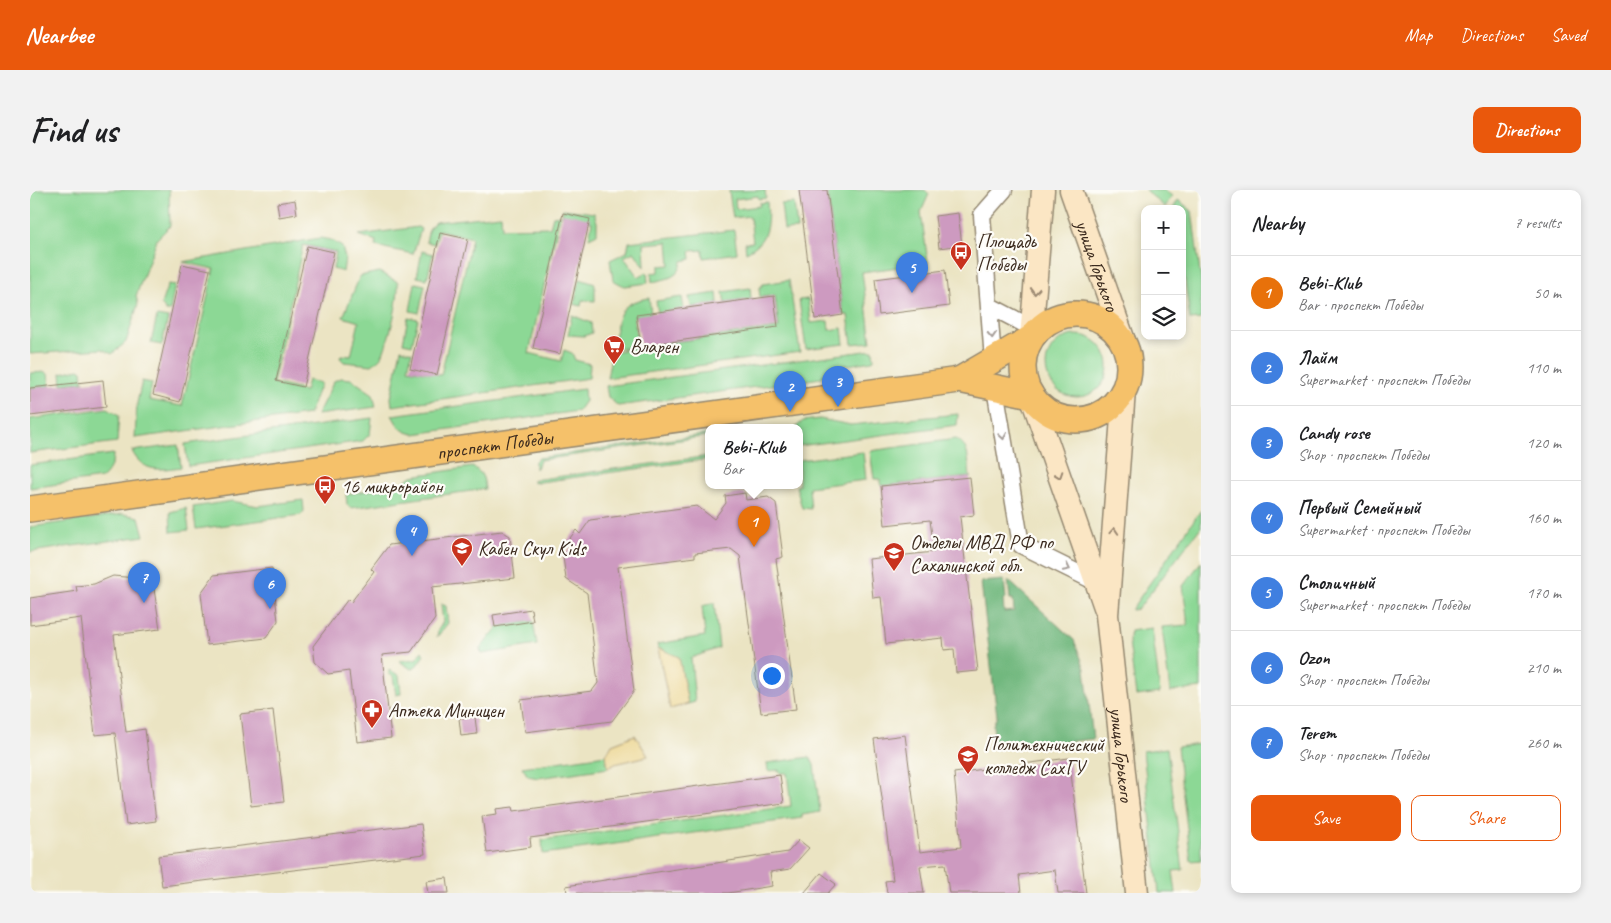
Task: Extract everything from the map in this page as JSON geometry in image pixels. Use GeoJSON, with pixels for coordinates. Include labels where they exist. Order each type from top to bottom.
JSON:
{"type":"FeatureCollection","features":[{"type":"Feature","properties":{"kind":"main road"},"geometry":{"type":"LineString","coordinates":[[1031,333],[1060,316],[1078,313],[1096,317],[1112,327],[1124,341],[1129,358],[1130,374],[1124,391],[1109,409],[1087,419],[1071,420],[1056,416],[1042,407],[1032,395],[1025,382],[1023,367],[1031,333],[1042,190]]}},
{"type":"Feature","properties":{"kind":"main road","name":"улица Горького"},"geometry":{"type":"LineString","coordinates":[[1071,190],[1124,341]]}},
{"type":"Feature","properties":{"kind":"main road","name":"проспект Победы"},"geometry":{"type":"LineString","coordinates":[[959,380],[993,360],[1031,333]]}},
{"type":"Feature","properties":{"kind":"main road","name":"проспект Победы"},"geometry":{"type":"LineString","coordinates":[[30,509],[959,380],[1032,395]]}},
{"type":"Feature","properties":{"kind":"main road","name":"улица Горького"},"geometry":{"type":"LineString","coordinates":[[1124,391],[1107,615],[1137,893]]}},
{"type":"Feature","properties":{"kind":"main road","name":"улица Горького"},"geometry":{"type":"LineString","coordinates":[[1032,395],[1107,615]]}},
{"type":"Feature","properties":{"kind":"street"},"geometry":{"type":"LineString","coordinates":[[993,360],[982,215],[1004,190]]}},
{"type":"Feature","properties":{"kind":"street"},"geometry":{"type":"LineString","coordinates":[[990,306],[1031,333]]}},
{"type":"Feature","properties":{"kind":"street"},"geometry":{"type":"LineString","coordinates":[[994,388],[1021,545],[1096,582]]}},
{"type":"Feature","properties":{"kind":"green space"},"geometry":{"type":"Polygon","coordinates":[[[30,190],[169,190],[170,226],[157,239],[136,296],[138,304],[126,342],[112,354],[102,349],[30,354],[30,190]]]}},
{"type":"Feature","properties":{"kind":"green space"},"geometry":{"type":"Polygon","coordinates":[[[765,190],[766,198],[759,199],[758,196],[735,199],[736,209],[760,206],[759,203],[767,202],[768,217],[766,231],[759,243],[746,252],[745,243],[753,242],[750,216],[733,218],[729,191],[765,190]]]}},
{"type":"Feature","properties":{"kind":"green space"},"geometry":{"type":"Polygon","coordinates":[[[827,190],[925,190],[929,194],[921,212],[928,263],[862,272],[871,342],[852,344],[848,315],[843,315],[827,190]]]}},
{"type":"Feature","properties":{"kind":"green space"},"geometry":{"type":"Polygon","coordinates":[[[1145,190],[1164,190],[1172,196],[1166,205],[1163,205],[1145,190]]]}},
{"type":"Feature","properties":{"kind":"green space"},"geometry":{"type":"Polygon","coordinates":[[[1178,200],[1184,205],[1175,205],[1178,200]]]}},
{"type":"Feature","properties":{"kind":"green space"},"geometry":{"type":"Polygon","coordinates":[[[794,203],[797,229],[784,230],[781,204],[794,203]]]}},
{"type":"Feature","properties":{"kind":"green space"},"geometry":{"type":"Polygon","coordinates":[[[1186,206],[1192,211],[1201,281],[1201,319],[1190,320],[1186,288],[1186,206]]]}},
{"type":"Feature","properties":{"kind":"green space"},"geometry":{"type":"Polygon","coordinates":[[[563,209],[594,213],[597,222],[597,234],[589,238],[592,222],[562,215],[563,209]]]}},
{"type":"Feature","properties":{"kind":"green space"},"geometry":{"type":"Polygon","coordinates":[[[501,215],[502,228],[550,227],[553,216],[560,215],[529,353],[561,361],[564,350],[572,353],[575,360],[590,364],[589,378],[392,406],[391,398],[401,349],[412,352],[408,369],[441,375],[472,238],[439,230],[435,244],[426,242],[429,229],[435,222],[501,215]]]}},
{"type":"Feature","properties":{"kind":"green space"},"geometry":{"type":"Polygon","coordinates":[[[418,227],[421,229],[413,254],[375,246],[376,241],[359,235],[418,227]]]}},
{"type":"Feature","properties":{"kind":"green space"},"geometry":{"type":"Polygon","coordinates":[[[734,230],[737,253],[704,258],[703,250],[690,251],[691,259],[682,261],[681,267],[672,277],[652,282],[651,273],[659,272],[659,266],[670,265],[668,242],[644,244],[645,267],[634,252],[624,257],[638,277],[647,272],[648,283],[624,286],[613,280],[610,260],[627,252],[629,242],[734,230]]]}},
{"type":"Feature","properties":{"kind":"green space"},"geometry":{"type":"Polygon","coordinates":[[[320,238],[331,240],[342,247],[345,258],[343,272],[333,269],[336,252],[303,245],[273,383],[305,391],[308,380],[321,383],[309,414],[135,438],[137,403],[142,381],[152,383],[149,400],[182,406],[214,269],[183,262],[320,238]]]}},
{"type":"Feature","properties":{"kind":"green space"},"geometry":{"type":"Polygon","coordinates":[[[422,251],[433,254],[427,279],[417,277],[422,251]]]}},
{"type":"Feature","properties":{"kind":"green space"},"geometry":{"type":"Polygon","coordinates":[[[379,272],[398,282],[394,318],[383,354],[372,365],[344,362],[340,358],[341,355],[351,356],[359,322],[343,317],[360,276],[379,272]]]}},
{"type":"Feature","properties":{"kind":"green space"},"geometry":{"type":"Polygon","coordinates":[[[580,279],[595,284],[595,301],[582,300],[581,306],[574,304],[580,279]]]}},
{"type":"Feature","properties":{"kind":"green space"},"geometry":{"type":"Polygon","coordinates":[[[789,280],[800,352],[607,378],[612,352],[641,347],[642,349],[654,348],[658,344],[779,328],[775,295],[760,297],[759,289],[763,284],[789,280]]]}},
{"type":"Feature","properties":{"kind":"green space"},"geometry":{"type":"Polygon","coordinates":[[[415,283],[425,285],[419,313],[410,311],[415,283]]]}},
{"type":"Feature","properties":{"kind":"green space"},"geometry":{"type":"Polygon","coordinates":[[[168,284],[175,285],[170,311],[166,311],[161,304],[168,284]]]}},
{"type":"Feature","properties":{"kind":"green space"},"geometry":{"type":"Polygon","coordinates":[[[750,288],[751,299],[725,303],[723,292],[750,288]]]}},
{"type":"Feature","properties":{"kind":"green space"},"geometry":{"type":"Polygon","coordinates":[[[717,293],[718,303],[691,307],[689,297],[717,293]]]}},
{"type":"Feature","properties":{"kind":"green space"},"geometry":{"type":"Polygon","coordinates":[[[682,297],[684,310],[658,313],[656,301],[682,297]]]}},
{"type":"Feature","properties":{"kind":"green space"},"geometry":{"type":"Polygon","coordinates":[[[649,298],[651,314],[634,316],[638,347],[612,349],[618,321],[624,309],[629,304],[638,300],[649,298]]]}},
{"type":"Feature","properties":{"kind":"green space"},"geometry":{"type":"Polygon","coordinates":[[[808,299],[811,323],[828,321],[829,330],[842,328],[844,344],[806,349],[799,300],[808,299]]]}},
{"type":"Feature","properties":{"kind":"green space"},"geometry":{"type":"Polygon","coordinates":[[[572,315],[591,323],[592,333],[584,336],[568,335],[572,315]]]}},
{"type":"Feature","properties":{"kind":"green space"},"geometry":{"type":"Polygon","coordinates":[[[157,316],[168,318],[162,345],[151,343],[157,316]]]}},
{"type":"Feature","properties":{"kind":"green space"},"geometry":{"type":"Polygon","coordinates":[[[408,317],[418,319],[412,345],[403,343],[408,317]]]}},
{"type":"Feature","properties":{"kind":"green space"},"geometry":{"type":"Polygon","coordinates":[[[1077,335],[1089,338],[1099,344],[1105,354],[1108,366],[1105,378],[1099,388],[1089,394],[1077,397],[1065,394],[1055,388],[1049,378],[1046,366],[1049,354],[1055,344],[1065,338],[1077,335]]]}},
{"type":"Feature","properties":{"kind":"green space"},"geometry":{"type":"Polygon","coordinates":[[[873,350],[874,360],[829,368],[821,378],[618,406],[608,397],[606,386],[873,350]]]}},
{"type":"Feature","properties":{"kind":"green space"},"geometry":{"type":"Polygon","coordinates":[[[79,369],[82,371],[83,382],[62,384],[61,373],[79,369]]]}},
{"type":"Feature","properties":{"kind":"green space"},"geometry":{"type":"Polygon","coordinates":[[[46,372],[50,386],[30,388],[30,373],[46,372]]]}},
{"type":"Feature","properties":{"kind":"green space"},"geometry":{"type":"Polygon","coordinates":[[[340,378],[351,379],[373,394],[376,407],[317,415],[334,381],[340,378]]]}},
{"type":"Feature","properties":{"kind":"green space"},"geometry":{"type":"Polygon","coordinates":[[[584,389],[585,401],[578,411],[414,434],[400,428],[392,415],[584,389]]]}},
{"type":"Feature","properties":{"kind":"green space"},"geometry":{"type":"Polygon","coordinates":[[[108,408],[119,415],[117,442],[30,453],[30,419],[108,408]]]}},
{"type":"Feature","properties":{"kind":"green space"},"geometry":{"type":"Polygon","coordinates":[[[958,414],[957,425],[803,445],[803,424],[800,424],[803,421],[820,419],[851,425],[958,414]]]}},
{"type":"Feature","properties":{"kind":"green space"},"geometry":{"type":"Polygon","coordinates":[[[372,418],[370,434],[363,441],[188,466],[185,444],[372,418]]]}},
{"type":"Feature","properties":{"kind":"green space"},"geometry":{"type":"Polygon","coordinates":[[[705,435],[705,437],[540,460],[535,469],[535,461],[539,458],[705,435]]]}},
{"type":"Feature","properties":{"kind":"green space"},"geometry":{"type":"Polygon","coordinates":[[[956,439],[961,442],[966,450],[970,477],[881,486],[880,479],[874,479],[870,451],[956,439]]]}},
{"type":"Feature","properties":{"kind":"green space"},"geometry":{"type":"Polygon","coordinates":[[[178,445],[181,467],[159,469],[147,467],[136,458],[132,451],[178,445]]]}},
{"type":"Feature","properties":{"kind":"green space"},"geometry":{"type":"Polygon","coordinates":[[[863,452],[866,480],[809,487],[811,509],[802,508],[797,489],[803,489],[803,460],[863,452]]]}},
{"type":"Feature","properties":{"kind":"green space"},"geometry":{"type":"Polygon","coordinates":[[[113,454],[110,467],[102,478],[30,488],[30,465],[113,454]]]}},
{"type":"Feature","properties":{"kind":"green space"},"geometry":{"type":"Polygon","coordinates":[[[705,457],[705,460],[533,483],[533,480],[705,457]]]}},
{"type":"Feature","properties":{"kind":"green space"},"geometry":{"type":"Polygon","coordinates":[[[472,467],[479,471],[482,476],[485,489],[351,508],[347,505],[346,494],[395,487],[412,476],[472,467]]]}},
{"type":"Feature","properties":{"kind":"green space"},"geometry":{"type":"Polygon","coordinates":[[[303,500],[304,511],[301,515],[196,529],[193,507],[232,501],[258,506],[303,500]]]}},
{"type":"Feature","properties":{"kind":"green space"},"geometry":{"type":"Polygon","coordinates":[[[186,508],[189,530],[171,532],[170,512],[186,508]]]}},
{"type":"Feature","properties":{"kind":"green space"},"geometry":{"type":"Polygon","coordinates":[[[1201,510],[1201,527],[1138,609],[1131,610],[1201,510]]]}},
{"type":"Feature","properties":{"kind":"green space"},"geometry":{"type":"Polygon","coordinates":[[[123,514],[139,517],[144,536],[30,552],[30,527],[123,514]]]}},
{"type":"Feature","properties":{"kind":"green space"},"geometry":{"type":"Polygon","coordinates":[[[1201,562],[1201,688],[1170,692],[1162,627],[1188,625],[1183,586],[1201,562]]]}},
{"type":"Feature","properties":{"kind":"green space"},"geometry":{"type":"Polygon","coordinates":[[[1004,580],[1006,599],[1003,600],[1004,612],[1014,611],[1013,599],[1010,599],[1008,580],[1074,640],[1085,669],[1093,739],[995,749],[993,725],[997,716],[981,582],[1004,580]]]}},
{"type":"Feature","properties":{"kind":"green space"},"geometry":{"type":"Polygon","coordinates":[[[714,603],[719,648],[691,658],[695,702],[688,704],[679,657],[658,648],[657,644],[705,636],[702,606],[714,603]]]}},
{"type":"Feature","properties":{"kind":"green space"},"geometry":{"type":"Polygon","coordinates":[[[441,604],[446,606],[448,623],[437,637],[438,630],[443,622],[441,604]]]}},
{"type":"Feature","properties":{"kind":"green space"},"geometry":{"type":"Polygon","coordinates":[[[510,612],[518,623],[533,621],[537,645],[482,654],[480,649],[510,612]]]}},
{"type":"Feature","properties":{"kind":"green space"},"geometry":{"type":"Polygon","coordinates":[[[1152,628],[1160,693],[1136,696],[1129,641],[1130,631],[1152,628]]]}},
{"type":"Feature","properties":{"kind":"green space"},"geometry":{"type":"Polygon","coordinates":[[[422,651],[424,655],[415,668],[411,669],[399,661],[416,659],[422,651]]]}},
{"type":"Feature","properties":{"kind":"green space"},"geometry":{"type":"Polygon","coordinates":[[[389,670],[399,675],[401,694],[396,695],[393,676],[389,674],[389,670]]]}},
{"type":"Feature","properties":{"kind":"green space"},"geometry":{"type":"Polygon","coordinates":[[[1201,744],[1201,860],[1191,861],[1177,747],[1201,744]]]}},
{"type":"Feature","properties":{"kind":"green space"},"geometry":{"type":"Polygon","coordinates":[[[1167,748],[1183,870],[1173,871],[1176,893],[1159,893],[1143,751],[1167,748]]]}},
{"type":"Feature","properties":{"kind":"green space"},"geometry":{"type":"Polygon","coordinates":[[[606,755],[608,768],[538,778],[528,776],[522,767],[606,755]]]}},
{"type":"Feature","properties":{"kind":"green space"},"geometry":{"type":"Polygon","coordinates":[[[810,757],[814,765],[820,812],[802,815],[802,818],[543,854],[542,840],[791,806],[787,773],[780,773],[779,770],[768,771],[767,763],[810,757]]]}},
{"type":"Feature","properties":{"kind":"sand"},"geometry":{"type":"Polygon","coordinates":[[[658,648],[679,657],[688,704],[670,709],[658,648]]]}},
{"type":"Feature","properties":{"kind":"sand"},"geometry":{"type":"Polygon","coordinates":[[[635,735],[648,756],[615,764],[608,768],[606,755],[612,744],[635,735]]]}},
{"type":"Feature","properties":{"kind":"building"},"geometry":{"type":"Polygon","coordinates":[[[799,190],[827,190],[843,315],[815,319],[799,190]]]}},
{"type":"Feature","properties":{"kind":"building"},"geometry":{"type":"Polygon","coordinates":[[[295,200],[297,214],[279,217],[277,203],[295,200]]]}},
{"type":"Feature","properties":{"kind":"building"},"geometry":{"type":"Polygon","coordinates":[[[563,213],[590,219],[560,354],[533,348],[563,213]]]}},
{"type":"Feature","properties":{"kind":"building"},"geometry":{"type":"Polygon","coordinates":[[[958,213],[962,245],[939,248],[935,216],[958,213]]]}},
{"type":"Feature","properties":{"kind":"building"},"geometry":{"type":"Polygon","coordinates":[[[440,233],[468,239],[437,375],[410,369],[440,233]]]}},
{"type":"Feature","properties":{"kind":"building"},"geometry":{"type":"Polygon","coordinates":[[[307,246],[334,252],[303,387],[276,381],[307,246]]]}},
{"type":"Feature","properties":{"kind":"building"},"geometry":{"type":"Polygon","coordinates":[[[182,264],[210,270],[180,402],[153,395],[182,264]]]}},
{"type":"Feature","properties":{"kind":"building"},"geometry":{"type":"Polygon","coordinates":[[[945,270],[949,306],[879,315],[875,279],[945,270]]]}},
{"type":"Feature","properties":{"kind":"building"},"geometry":{"type":"Polygon","coordinates":[[[774,296],[778,327],[641,346],[636,315],[774,296]]]}},
{"type":"Feature","properties":{"kind":"building"},"geometry":{"type":"Polygon","coordinates":[[[103,380],[106,407],[30,416],[30,388],[103,380]]]}},
{"type":"Feature","properties":{"kind":"building","name":"Отделы МВД РФ по Сахалинской обл."},"geometry":{"type":"Polygon","coordinates":[[[970,477],[974,515],[960,517],[978,671],[956,673],[954,649],[944,650],[943,638],[886,644],[881,597],[873,598],[869,559],[934,552],[930,520],[885,525],[881,486],[970,477]]]}},
{"type":"Feature","properties":{"kind":"building"},"geometry":{"type":"Polygon","coordinates":[[[745,493],[746,500],[768,497],[776,503],[783,557],[776,559],[796,709],[761,713],[740,556],[731,549],[695,553],[695,557],[618,567],[634,691],[612,721],[525,732],[521,700],[592,691],[598,683],[587,593],[566,579],[563,557],[572,546],[567,542],[576,530],[580,534],[590,520],[697,506],[714,519],[726,503],[725,496],[745,493]]]}},
{"type":"Feature","properties":{"kind":"building"},"geometry":{"type":"Polygon","coordinates":[[[502,531],[510,536],[515,578],[432,587],[435,619],[411,652],[382,655],[391,738],[357,742],[349,671],[328,674],[315,662],[313,646],[348,599],[351,602],[374,572],[371,569],[389,545],[502,531]]]}},
{"type":"Feature","properties":{"kind":"building"},"geometry":{"type":"Polygon","coordinates":[[[272,568],[278,621],[266,638],[207,645],[201,593],[214,575],[272,568]]]}},
{"type":"Feature","properties":{"kind":"building"},"geometry":{"type":"Polygon","coordinates":[[[113,576],[136,578],[154,589],[160,629],[114,635],[126,732],[145,729],[156,821],[126,825],[115,733],[95,735],[81,618],[30,625],[30,598],[77,591],[76,586],[94,584],[113,576]]]}},
{"type":"Feature","properties":{"kind":"building"},"geometry":{"type":"Polygon","coordinates":[[[531,609],[533,621],[495,627],[493,615],[531,609]]]}},
{"type":"Feature","properties":{"kind":"building"},"geometry":{"type":"Polygon","coordinates":[[[273,710],[284,802],[251,806],[240,714],[273,710]]]}},
{"type":"Feature","properties":{"kind":"building"},"geometry":{"type":"Polygon","coordinates":[[[475,717],[477,734],[461,736],[459,718],[475,717]]]}},
{"type":"Feature","properties":{"kind":"building"},"geometry":{"type":"Polygon","coordinates":[[[905,735],[920,852],[961,847],[954,773],[1069,758],[1086,893],[1058,893],[1055,870],[1019,875],[1021,893],[949,893],[945,864],[920,866],[924,893],[887,893],[885,881],[893,880],[874,739],[905,735]]]}},
{"type":"Feature","properties":{"kind":"building"},"geometry":{"type":"Polygon","coordinates":[[[780,775],[784,803],[530,838],[531,847],[487,853],[482,816],[497,814],[496,809],[513,807],[514,811],[780,775]]]}},
{"type":"Feature","properties":{"kind":"building"},"geometry":{"type":"Polygon","coordinates":[[[421,824],[425,854],[162,886],[158,856],[421,824]]]}},
{"type":"Feature","properties":{"kind":"building"},"geometry":{"type":"Polygon","coordinates":[[[799,840],[809,848],[790,869],[770,872],[772,886],[728,893],[567,893],[566,886],[788,852],[799,840]]]}},
{"type":"Feature","properties":{"kind":"building"},"geometry":{"type":"Polygon","coordinates":[[[821,873],[836,884],[828,893],[804,893],[821,873]]]}},
{"type":"Feature","properties":{"kind":"building"},"geometry":{"type":"Polygon","coordinates":[[[447,878],[449,893],[428,893],[426,881],[447,878]]]}},
{"type":"Feature","properties":{"kind":"place","name":"Площадь Победы"},"geometry":{"type":"Point","coordinates":[961,271]}},
{"type":"Feature","properties":{"kind":"place","name":"Столичный"},"geometry":{"type":"Point","coordinates":[912,293]}},
{"type":"Feature","properties":{"kind":"place","name":"Вларен"},"geometry":{"type":"Point","coordinates":[614,365]}},
{"type":"Feature","properties":{"kind":"place","name":"Candy rose"},"geometry":{"type":"Point","coordinates":[838,407]}},
{"type":"Feature","properties":{"kind":"place","name":"Лайм"},"geometry":{"type":"Point","coordinates":[790,412]}},
{"type":"Feature","properties":{"kind":"place","name":"16 микрорайон"},"geometry":{"type":"Point","coordinates":[325,505]}},
{"type":"Feature","properties":{"kind":"place","name":"Bebi-Klub"},"geometry":{"type":"Point","coordinates":[754,547]}},
{"type":"Feature","properties":{"kind":"place","name":"Первый Семейный"},"geometry":{"type":"Point","coordinates":[412,556]}},
{"type":"Feature","properties":{"kind":"place","name":"Кабен Скул Kids"},"geometry":{"type":"Point","coordinates":[462,567]}},
{"type":"Feature","properties":{"kind":"place","name":"Отделы МВД РФ по Сахалинской обл."},"geometry":{"type":"Point","coordinates":[894,572]}},
{"type":"Feature","properties":{"kind":"place","name":"Terem"},"geometry":{"type":"Point","coordinates":[144,603]}},
{"type":"Feature","properties":{"kind":"place","name":"Ozon"},"geometry":{"type":"Point","coordinates":[270,609]}},
{"type":"Feature","properties":{"kind":"place","name":"Аптека Миницен"},"geometry":{"type":"Point","coordinates":[372,729]}},
{"type":"Feature","properties":{"kind":"place","name":"Политехнический колледж СахГУ"},"geometry":{"type":"Point","coordinates":[968,775]}}]}
